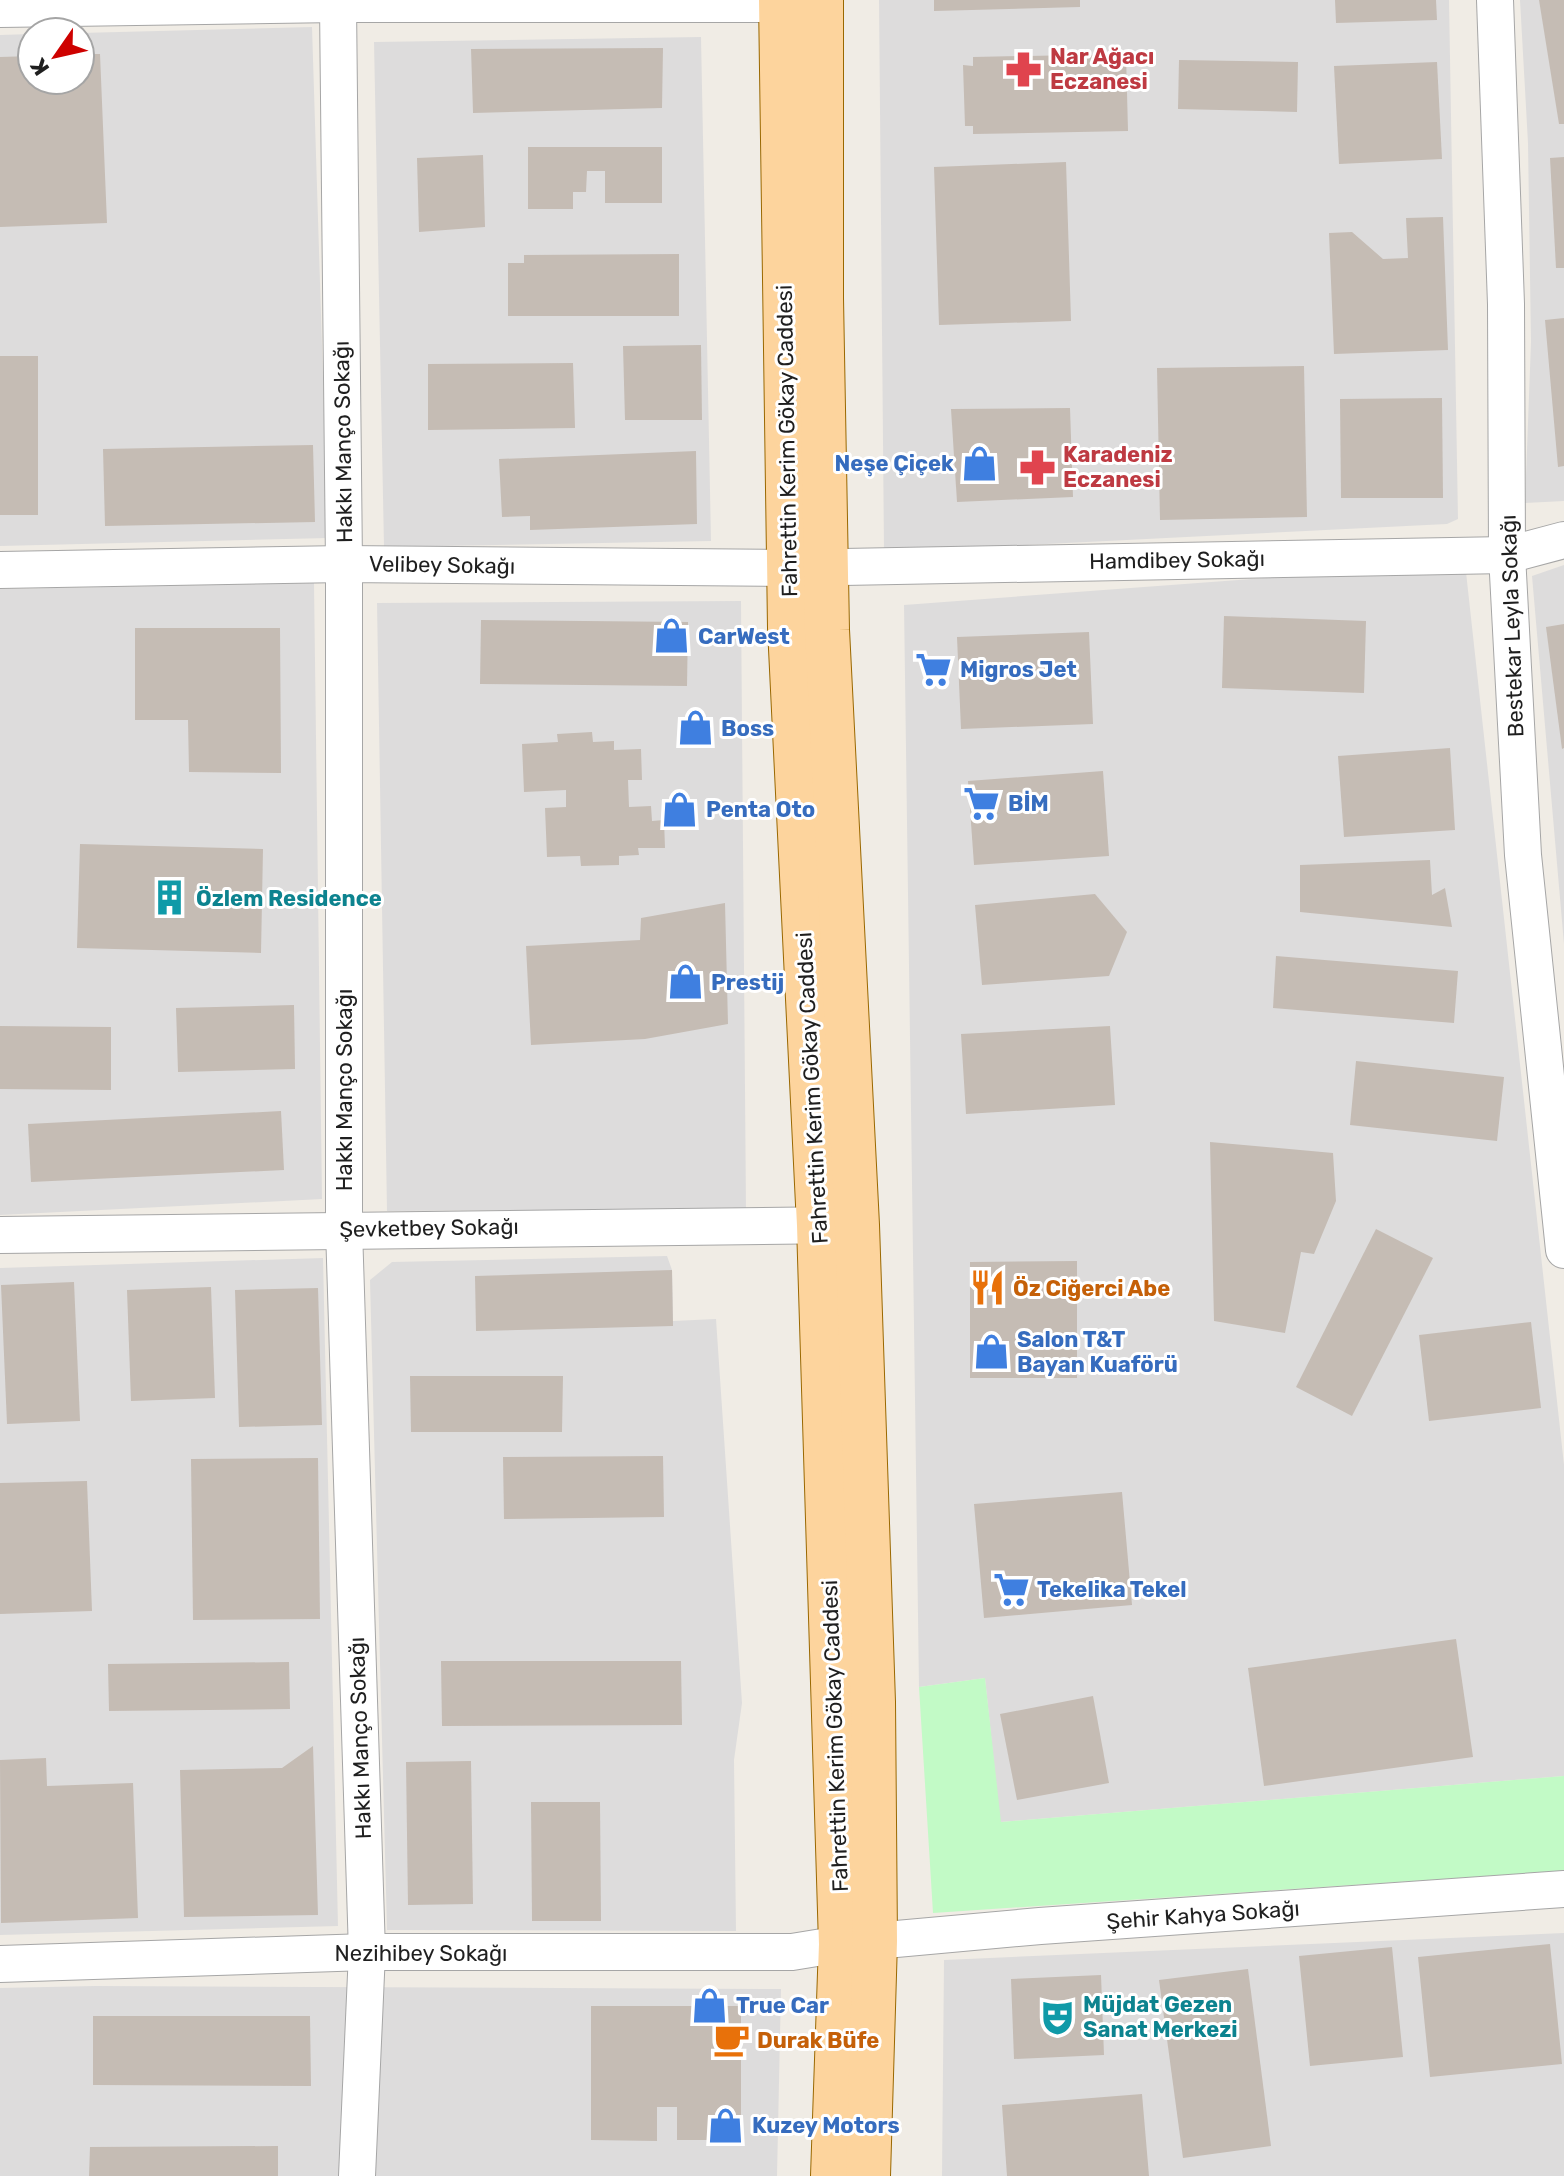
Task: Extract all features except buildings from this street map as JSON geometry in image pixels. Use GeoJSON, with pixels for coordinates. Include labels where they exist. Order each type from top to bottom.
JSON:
{"type":"FeatureCollection","features":[{"type":"Feature","properties":{"kind":"main road","name":"Fahrettin Kerim Gökay Caddesi"},"geometry":{"type":"LineString","coordinates":[[794,1],[821,298],[807,568],[838,1225],[873,1702],[858,1943],[833,2176]]}},
{"type":"Feature","properties":{"kind":"main road","name":"Fahrettin Kerim Gökay Caddesi"},"geometry":{"type":"LineString","coordinates":[[858,1943],[868,2176]]}},
{"type":"Feature","properties":{"kind":"street","name":"Bestekar Leyla Sokağı"},"geometry":{"type":"LineString","coordinates":[[1495,0],[1506,304],[1507,555],[1523,855],[1564,1250]]}},
{"type":"Feature","properties":{"kind":"street"},"geometry":{"type":"LineString","coordinates":[[0,9],[794,1]]}},
{"type":"Feature","properties":{"kind":"street","name":"Hakkı Manço Sokağı"},"geometry":{"type":"LineString","coordinates":[[338,4],[344,564],[344,1229],[367,1952],[357,2176]]}},
{"type":"Feature","properties":{"kind":"street","name":"Hamdibey Sokağı"},"geometry":{"type":"LineString","coordinates":[[807,568],[1507,555],[1564,540]]}},
{"type":"Feature","properties":{"kind":"street","name":"Velibey Sokağı"},"geometry":{"type":"LineString","coordinates":[[0,570],[344,564],[807,568]]}},
{"type":"Feature","properties":{"kind":"street","name":"Şevketbey Sokağı"},"geometry":{"type":"LineString","coordinates":[[0,1235],[838,1225]]}},
{"type":"Feature","properties":{"kind":"street","name":"Şehir Kahya Sokağı"},"geometry":{"type":"LineString","coordinates":[[858,1943],[1040,1926],[1564,1889]]}},
{"type":"Feature","properties":{"kind":"street","name":"Nezihibey Sokağı"},"geometry":{"type":"LineString","coordinates":[[0,1964],[367,1952],[792,1952],[858,1943]]}},
{"type":"Feature","properties":{"kind":"shaded area"},"geometry":{"type":"Polygon","coordinates":[[[879,0],[1449,0],[1458,519],[1447,524],[884,552],[879,0]]]}},
{"type":"Feature","properties":{"kind":"shaded area"},"geometry":{"type":"Polygon","coordinates":[[[1520,0],[1564,0],[1564,501],[1525,503],[1531,342],[1528,143],[1520,0]]]}},
{"type":"Feature","properties":{"kind":"shaded area"},"geometry":{"type":"Polygon","coordinates":[[[312,27],[328,538],[0,546],[0,35],[16,34],[16,96],[96,96],[96,33],[312,27]]]}},
{"type":"Feature","properties":{"kind":"shaded area"},"geometry":{"type":"Polygon","coordinates":[[[701,37],[711,541],[384,547],[374,42],[701,37]]]}},
{"type":"Feature","properties":{"kind":"shaded area"},"geometry":{"type":"Polygon","coordinates":[[[1465,563],[1564,1465],[1564,1776],[1000,1822],[985,1678],[919,1687],[904,605],[1465,563]]]}},
{"type":"Feature","properties":{"kind":"shaded area"},"geometry":{"type":"Polygon","coordinates":[[[1564,565],[1564,944],[1532,576],[1564,565]]]}},
{"type":"Feature","properties":{"kind":"shaded area"},"geometry":{"type":"Polygon","coordinates":[[[314,583],[322,1199],[0,1215],[0,589],[314,583]]]}},
{"type":"Feature","properties":{"kind":"shaded area"},"geometry":{"type":"Polygon","coordinates":[[[741,601],[746,1209],[387,1211],[377,603],[741,601]]]}},
{"type":"Feature","properties":{"kind":"shaded area"},"geometry":{"type":"Polygon","coordinates":[[[667,1256],[672,1270],[673,1321],[716,1319],[742,1703],[734,1760],[736,1931],[387,1930],[370,1280],[392,1262],[667,1256]]]}},
{"type":"Feature","properties":{"kind":"shaded area"},"geometry":{"type":"Polygon","coordinates":[[[323,1258],[338,1926],[0,1935],[0,1268],[323,1258]]]}},
{"type":"Feature","properties":{"kind":"shaded area"},"geometry":{"type":"Polygon","coordinates":[[[1564,1933],[1564,2176],[942,2176],[944,1960],[1564,1933]]]}},
{"type":"Feature","properties":{"kind":"shaded area"},"geometry":{"type":"Polygon","coordinates":[[[0,1988],[781,1989],[777,2176],[0,2176],[0,1988]]]}},
{"type":"Feature","properties":{"kind":"green space"},"geometry":{"type":"Polygon","coordinates":[[[985,1678],[1001,1822],[1564,1776],[1564,1871],[933,1913],[919,1687],[985,1678]]]}},
{"type":"Feature","properties":{"kind":"place","name":"Nar Ağacı Eczanesi"},"geometry":{"type":"Point","coordinates":[1024,69]}},
{"type":"Feature","properties":{"kind":"place","name":"Neşe Çiçek"},"geometry":{"type":"Point","coordinates":[980,463]}},
{"type":"Feature","properties":{"kind":"place","name":"Karadeniz Eczanesi"},"geometry":{"type":"Point","coordinates":[1037,467]}},
{"type":"Feature","properties":{"kind":"place","name":"CarWest"},"geometry":{"type":"Point","coordinates":[672,636]}},
{"type":"Feature","properties":{"kind":"place","name":"Migros Jet"},"geometry":{"type":"Point","coordinates":[934,669]}},
{"type":"Feature","properties":{"kind":"place","name":"Boss"},"geometry":{"type":"Point","coordinates":[695,728]}},
{"type":"Feature","properties":{"kind":"place","name":"BİM"},"geometry":{"type":"Point","coordinates":[982,803]}},
{"type":"Feature","properties":{"kind":"place","name":"Penta Oto"},"geometry":{"type":"Point","coordinates":[680,809]}},
{"type":"Feature","properties":{"kind":"place","name":"Özlem Residence"},"geometry":{"type":"Point","coordinates":[170,898]}},
{"type":"Feature","properties":{"kind":"place","name":"Prestij"},"geometry":{"type":"Point","coordinates":[685,982]}},
{"type":"Feature","properties":{"kind":"place","name":"Öz Ciğerci Abe"},"geometry":{"type":"Point","coordinates":[987,1288]}},
{"type":"Feature","properties":{"kind":"place","name":"Salon T&T Bayan Kuaförü"},"geometry":{"type":"Point","coordinates":[991,1352]}},
{"type":"Feature","properties":{"kind":"place","name":"Tekelika Tekel"},"geometry":{"type":"Point","coordinates":[1011,1589]}},
{"type":"Feature","properties":{"kind":"place","name":"True Car"},"geometry":{"type":"Point","coordinates":[710,2005]}},
{"type":"Feature","properties":{"kind":"place","name":"Müjdat Gezen Sanat Merkezi"},"geometry":{"type":"Point","coordinates":[1057,2017]}},
{"type":"Feature","properties":{"kind":"place","name":"Durak Büfe"},"geometry":{"type":"Point","coordinates":[731,2040]}},
{"type":"Feature","properties":{"kind":"place","name":"Kuzey Motors"},"geometry":{"type":"Point","coordinates":[726,2125]}}]}
